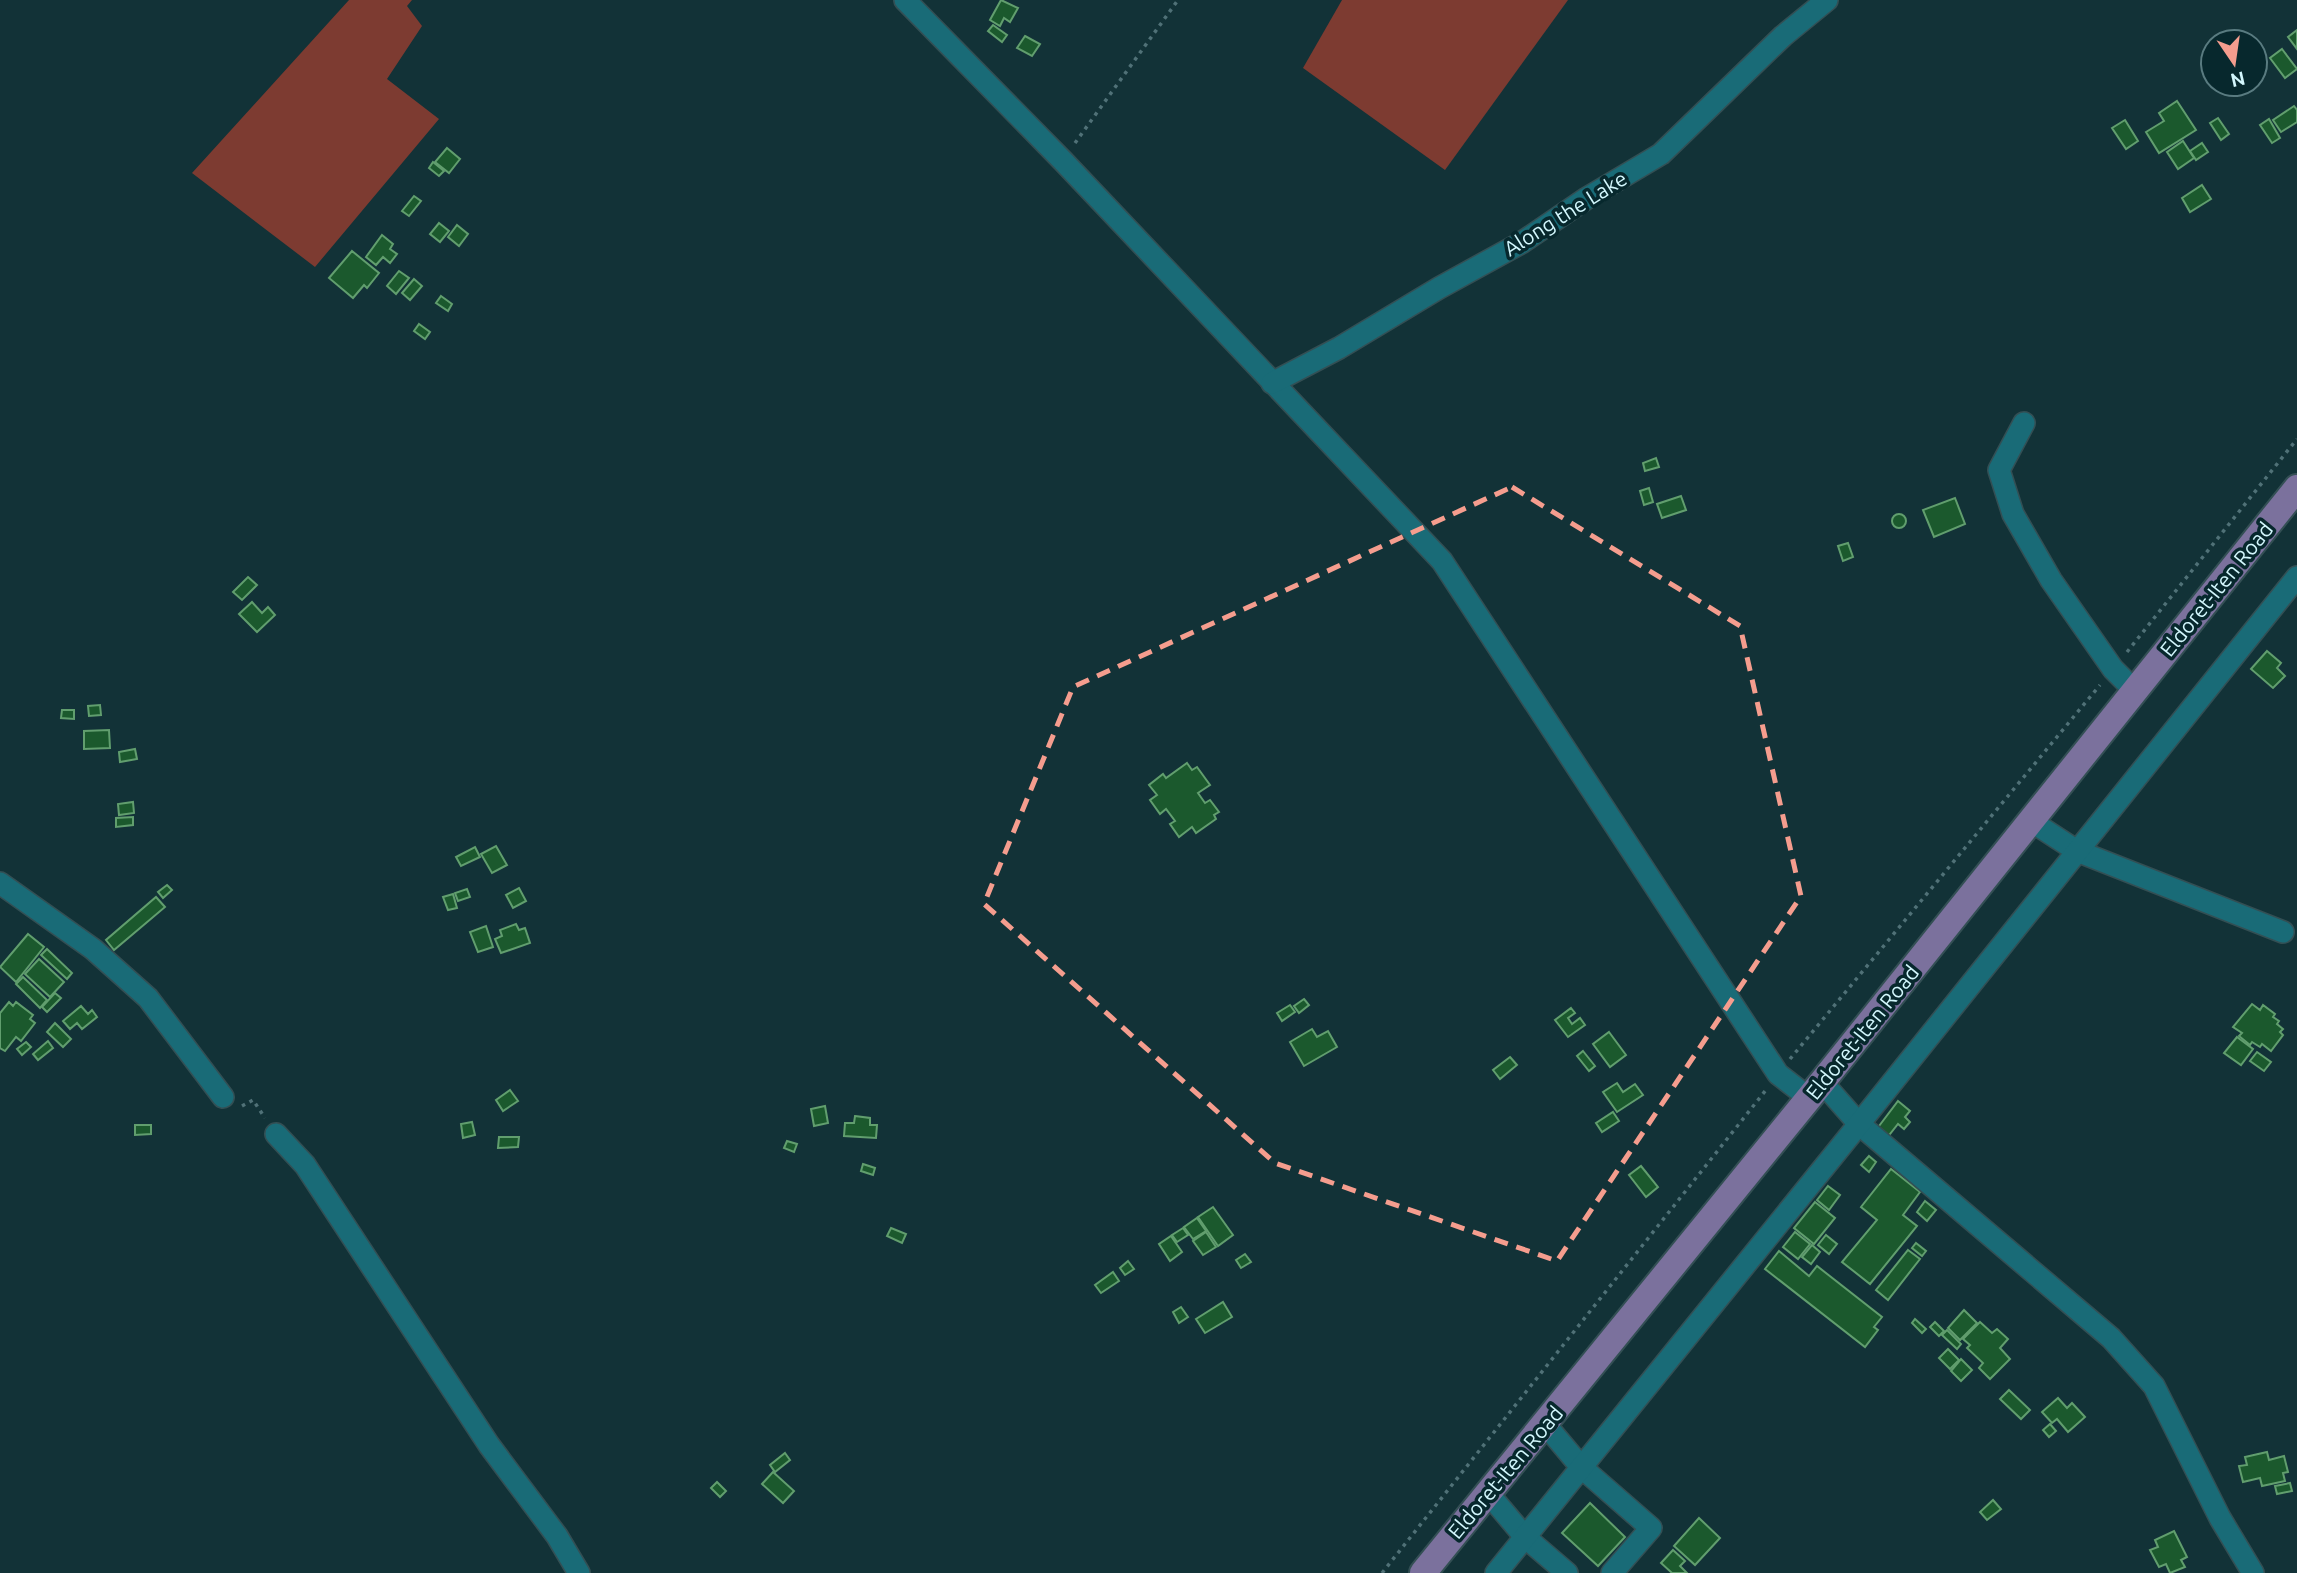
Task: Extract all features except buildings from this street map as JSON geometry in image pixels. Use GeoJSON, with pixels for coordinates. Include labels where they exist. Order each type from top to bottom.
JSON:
{"type":"FeatureCollection","features":[{"type":"Feature","properties":{"kind":"main road","name":"Eldoret-Iten Road"},"geometry":{"type":"LineString","coordinates":[[1423,1573],[1815,1090],[2297,488]]}},
{"type":"Feature","properties":{"kind":"street"},"geometry":{"type":"LineString","coordinates":[[905,0],[1063,161],[1441,561],[1778,1074],[1815,1090],[1859,1124],[2111,1338],[2149,1380],[2220,1518],[2253,1573]]}},
{"type":"Feature","properties":{"kind":"street","name":"Along the Lake"},"geometry":{"type":"LineString","coordinates":[[1272,383],[1339,348],[1521,243],[1587,198],[1661,154],[1783,36],[1827,0]]}},
{"type":"Feature","properties":{"kind":"street"},"geometry":{"type":"LineString","coordinates":[[2024,423],[1999,470],[2013,514],[2051,580],[2113,669],[2135,691]]}},
{"type":"Feature","properties":{"kind":"street"},"geometry":{"type":"LineString","coordinates":[[1496,1573],[2297,578]]}},
{"type":"Feature","properties":{"kind":"street"},"geometry":{"type":"LineString","coordinates":[[2031,821],[2077,850],[2283,932]]}},
{"type":"Feature","properties":{"kind":"street"},"geometry":{"type":"LineString","coordinates":[[0,883],[93,949],[148,998],[223,1097]]}},
{"type":"Feature","properties":{"kind":"street"},"geometry":{"type":"LineString","coordinates":[[276,1134],[312,1176],[489,1445],[557,1536],[579,1573]]}},
{"type":"Feature","properties":{"kind":"street"},"geometry":{"type":"LineString","coordinates":[[1545,1424],[1581,1467],[1651,1528],[1612,1573]]}},
{"type":"Feature","properties":{"kind":"street"},"geometry":{"type":"LineString","coordinates":[[1487,1492],[1525,1537],[1567,1573]]}},
{"type":"Feature","properties":{"kind":"path"},"geometry":{"type":"LineString","coordinates":[[1063,161],[1178,0]]}},
{"type":"Feature","properties":{"kind":"path"},"geometry":{"type":"LineString","coordinates":[[1382,1573],[1778,1074],[2113,669],[2297,439]]}},
{"type":"Feature","properties":{"kind":"path"},"geometry":{"type":"LineString","coordinates":[[223,1097],[232,1112],[253,1100],[276,1134]]}},
{"type":"Feature","properties":{"kind":"highlighted area"},"geometry":{"type":"Polygon","coordinates":[[[1512,487],[1740,626],[1801,896],[1557,1261],[1275,1163],[984,904],[1073,687],[1512,487]]]}},
{"type":"Feature","properties":{"kind":"shaded area"},"geometry":{"type":"Polygon","coordinates":[[[349,0],[412,0],[407,6],[422,26],[387,79],[439,119],[315,267],[192,173],[349,0]]]}},
{"type":"Feature","properties":{"kind":"shaded area"},"geometry":{"type":"Polygon","coordinates":[[[1342,0],[1568,0],[1445,170],[1303,68],[1342,0]]]}}]}
